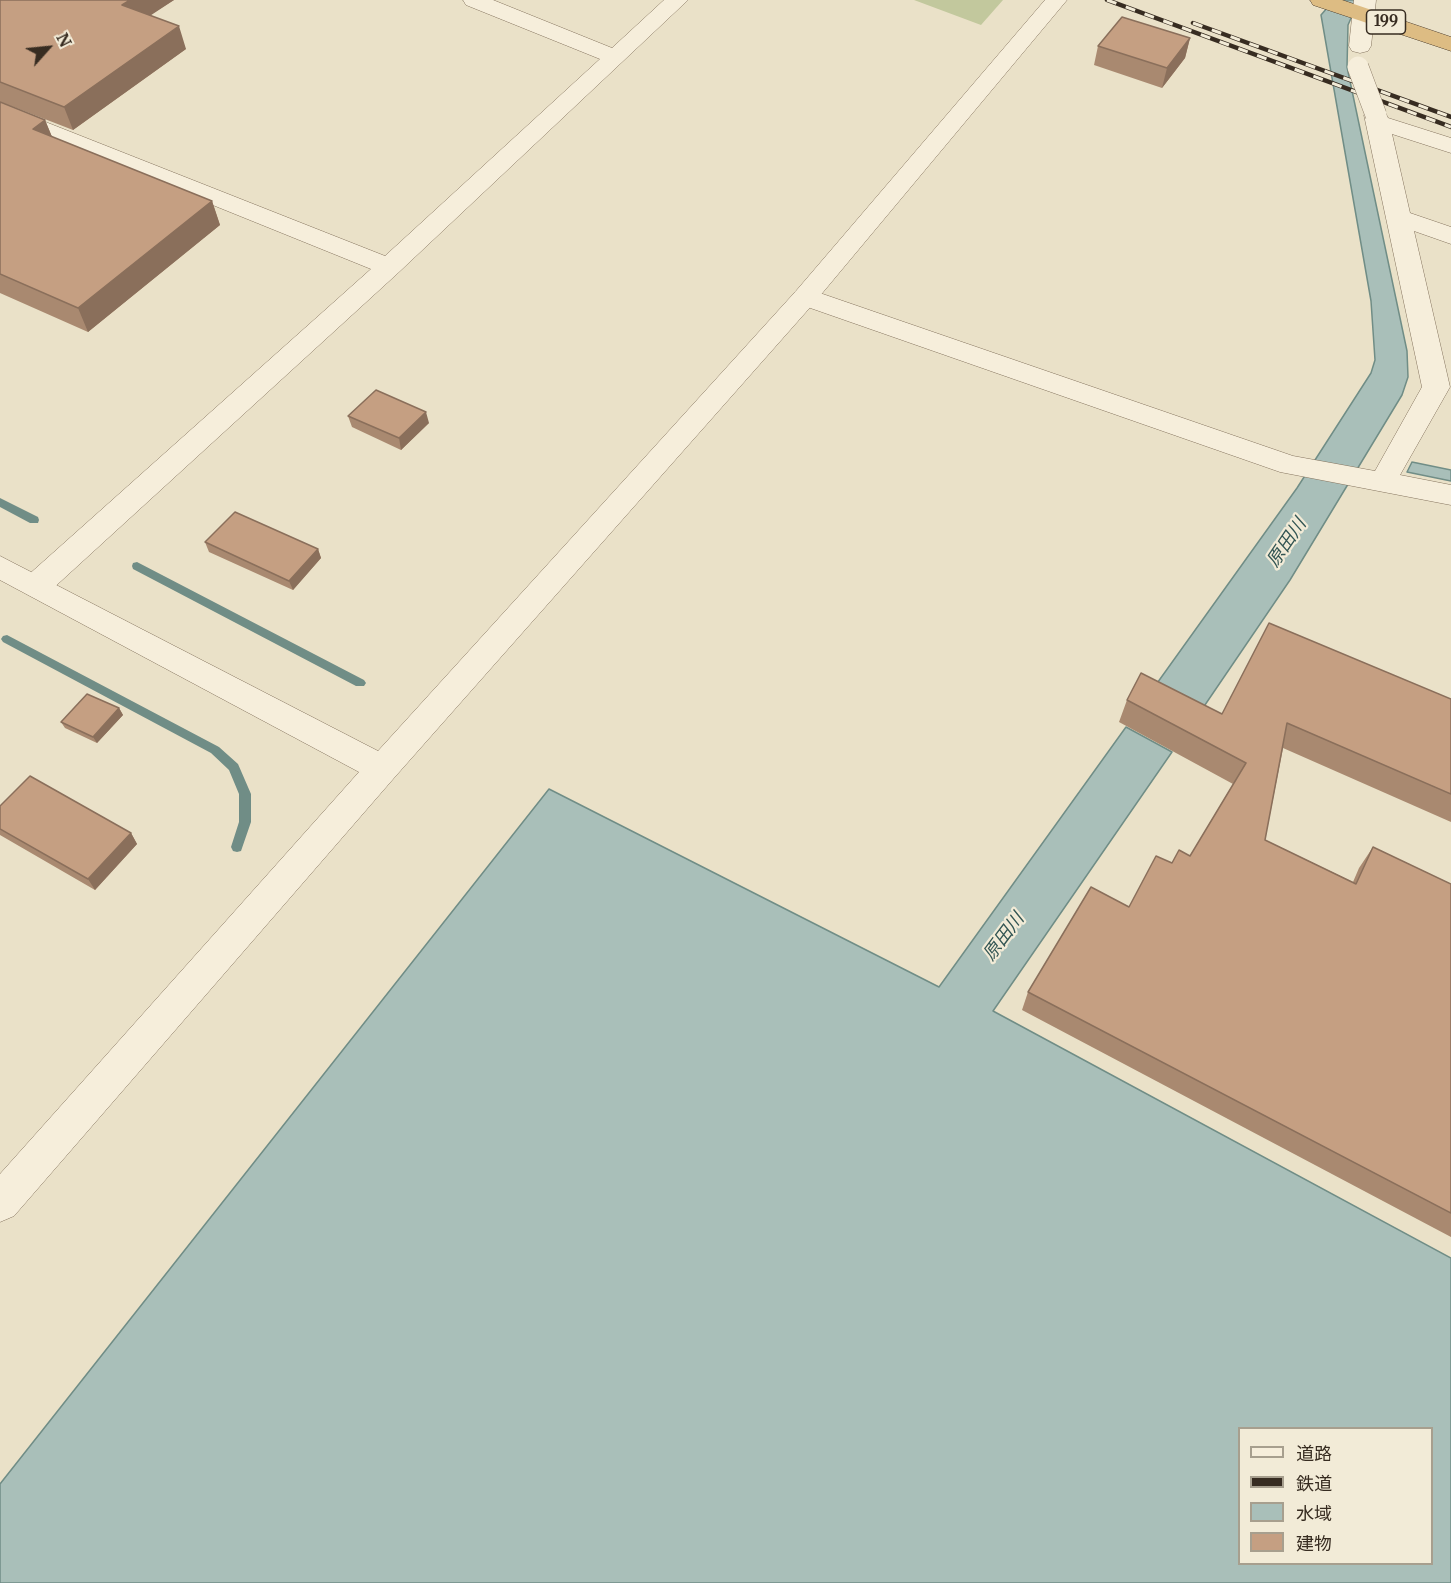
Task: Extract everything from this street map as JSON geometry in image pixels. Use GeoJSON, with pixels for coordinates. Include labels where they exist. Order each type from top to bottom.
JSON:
{"type":"FeatureCollection","features":[{"type":"Feature","properties":{"kind":"highway","name":"199"},"geometry":{"type":"LineString","coordinates":[[1321,0],[1364,4],[1451,30]]}},
{"type":"Feature","properties":{"kind":"highway","name":"199"},"geometry":{"type":"LineString","coordinates":[[1364,4],[1451,44]]}},
{"type":"Feature","properties":{"kind":"street"},"geometry":{"type":"LineString","coordinates":[[474,0],[613,57]]}},
{"type":"Feature","properties":{"kind":"street"},"geometry":{"type":"LineString","coordinates":[[36,585],[388,267],[613,57],[678,0]]}},
{"type":"Feature","properties":{"kind":"street"},"geometry":{"type":"LineString","coordinates":[[0,1203],[382,769],[805,297],[1056,0]]}},
{"type":"Feature","properties":{"kind":"street"},"geometry":{"type":"LineString","coordinates":[[1364,4],[1360,56],[1377,119],[1436,387],[1383,481]]}},
{"type":"Feature","properties":{"kind":"street"},"geometry":{"type":"LineString","coordinates":[[0,111],[388,267]]}},
{"type":"Feature","properties":{"kind":"street"},"geometry":{"type":"LineString","coordinates":[[1377,119],[1451,146]]}},
{"type":"Feature","properties":{"kind":"street"},"geometry":{"type":"LineString","coordinates":[[1398,217],[1451,236]]}},
{"type":"Feature","properties":{"kind":"street"},"geometry":{"type":"LineString","coordinates":[[805,297],[1290,465],[1451,495]]}},
{"type":"Feature","properties":{"kind":"street"},"geometry":{"type":"LineString","coordinates":[[0,567],[382,769]]}},
{"type":"Feature","properties":{"kind":"green space"},"geometry":{"type":"Polygon","coordinates":[[[914,0],[1003,0],[981,25],[914,0]]]}},
{"type":"Feature","properties":{"kind":"water","name":"原田川"},"geometry":{"type":"Polygon","coordinates":[[[1334,0],[1359,0],[1348,25],[1347,67],[1407,351],[1408,377],[1402,395],[1290,580],[1192,724],[1145,700],[1297,488],[1371,373],[1375,360],[1371,301],[1321,15],[1334,0]]]}},
{"type":"Feature","properties":{"kind":"water"},"geometry":{"type":"Polygon","coordinates":[[[1412,462],[1451,470],[1451,481],[1407,472],[1412,462]]]}},
{"type":"Feature","properties":{"kind":"water","name":"原田川"},"geometry":{"type":"Polygon","coordinates":[[[1126,727],[1172,752],[993,1011],[1451,1258],[1451,1583],[0,1583],[0,1484],[549,789],[939,987],[1126,727]]]}},
{"type":"Feature","properties":{"kind":"building"},"geometry":{"type":"Polygon","coordinates":[[[0,0],[130,0],[122,5],[179,26],[64,107],[0,82],[0,0]]]}},
{"type":"Feature","properties":{"kind":"building"},"geometry":{"type":"Polygon","coordinates":[[[1122,17],[1190,38],[1167,68],[1098,46],[1122,17]]]}},
{"type":"Feature","properties":{"kind":"building"},"geometry":{"type":"Polygon","coordinates":[[[0,102],[45,120],[33,129],[212,201],[78,308],[0,274],[0,102]]]}},
{"type":"Feature","properties":{"kind":"building"},"geometry":{"type":"Polygon","coordinates":[[[376,390],[426,412],[399,438],[348,416],[376,390]]]}},
{"type":"Feature","properties":{"kind":"building"},"geometry":{"type":"Polygon","coordinates":[[[235,512],[318,549],[289,581],[205,542],[235,512]]]}},
{"type":"Feature","properties":{"kind":"building"},"geometry":{"type":"Polygon","coordinates":[[[1269,623],[1451,699],[1451,794],[1287,723],[1265,840],[1356,884],[1373,847],[1451,884],[1451,1213],[1028,992],[1091,887],[1129,907],[1156,856],[1172,863],[1179,850],[1190,856],[1246,763],[1127,700],[1141,673],[1222,714],[1269,623]]]}},
{"type":"Feature","properties":{"kind":"building"},"geometry":{"type":"Polygon","coordinates":[[[87,694],[119,708],[93,737],[61,722],[87,694]]]}},
{"type":"Feature","properties":{"kind":"building"},"geometry":{"type":"Polygon","coordinates":[[[30,776],[131,833],[88,879],[0,829],[0,806],[30,776]]]}},
{"type":"Feature","properties":{"kind":"waterway"},"geometry":{"type":"LineString","coordinates":[[0,502],[34,520]]}},
{"type":"Feature","properties":{"kind":"waterway"},"geometry":{"type":"LineString","coordinates":[[137,566],[360,683]]}},
{"type":"Feature","properties":{"kind":"waterway"},"geometry":{"type":"LineString","coordinates":[[7,639],[215,750],[234,767],[245,794],[245,822],[237,847]]}},
{"type":"Feature","properties":{"kind":"railway"},"geometry":{"type":"LineString","coordinates":[[1107,0],[1451,127]]}},
{"type":"Feature","properties":{"kind":"railway"},"geometry":{"type":"LineString","coordinates":[[1193,23],[1451,117]]}}]}
